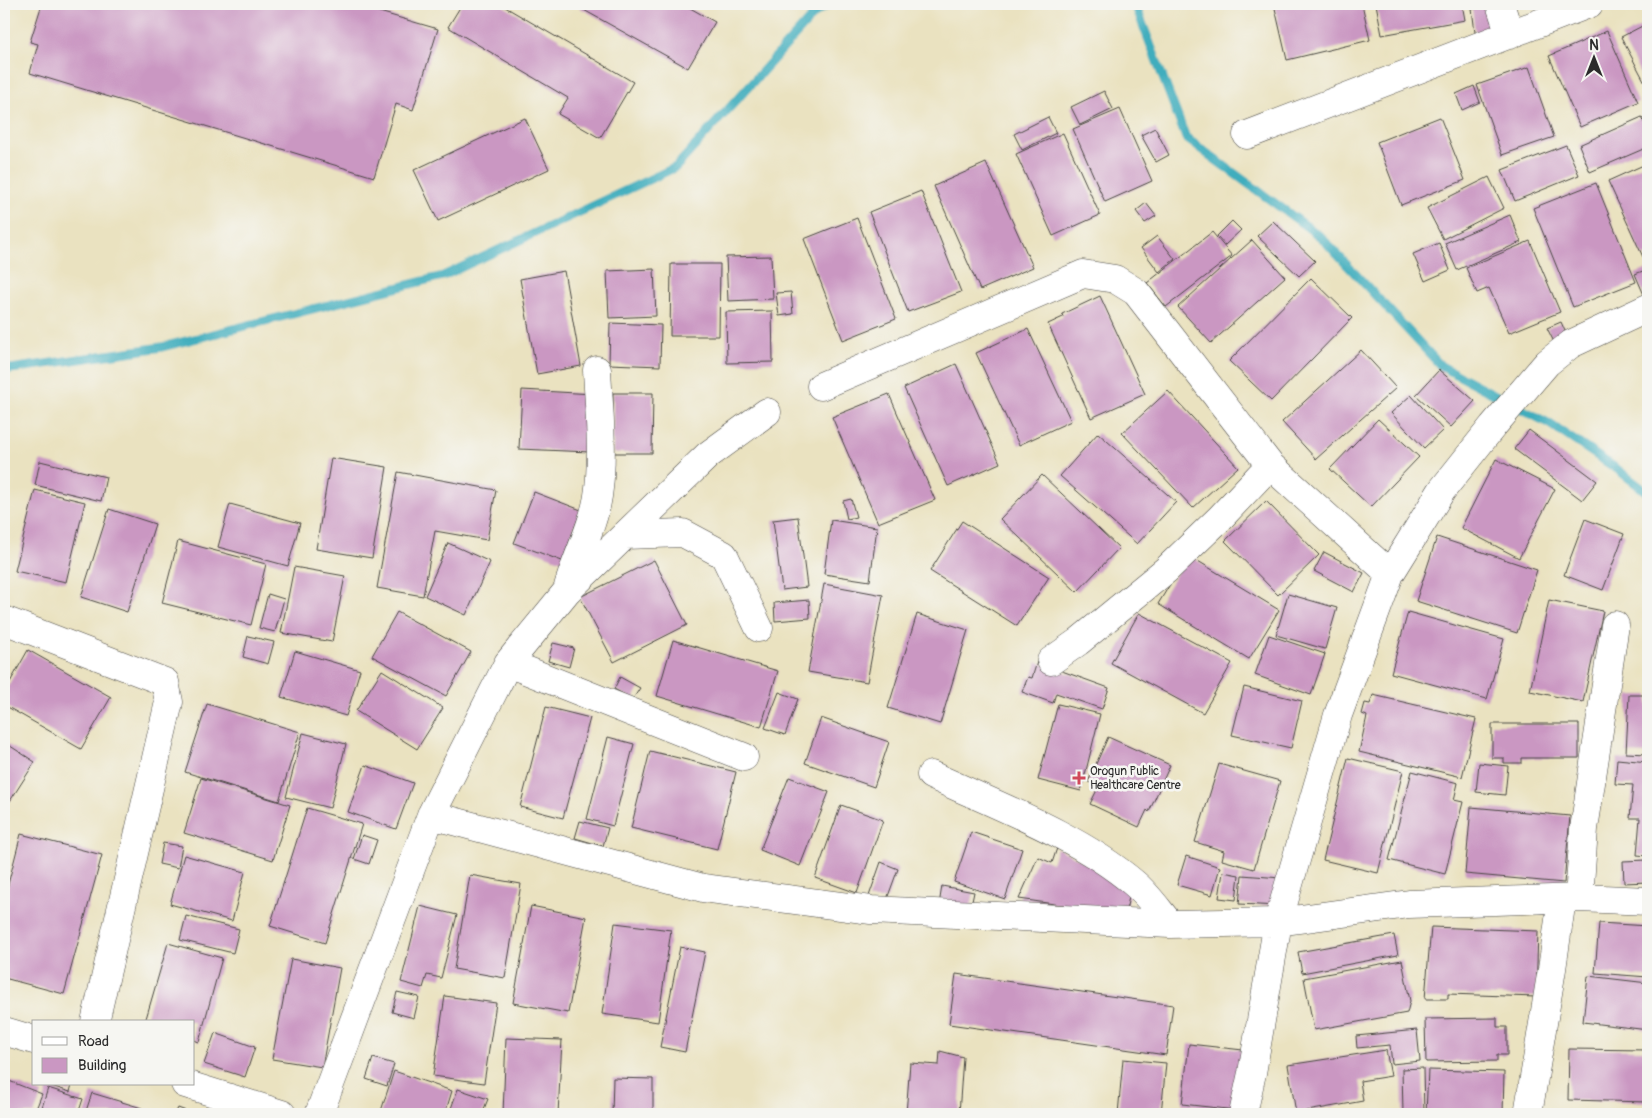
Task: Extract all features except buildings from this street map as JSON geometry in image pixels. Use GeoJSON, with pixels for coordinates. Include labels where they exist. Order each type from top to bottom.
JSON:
{"type":"FeatureCollection","features":[{"type":"Feature","properties":{"kind":"street"},"geometry":{"type":"LineString","coordinates":[[1500,4],[1510,35]]}},
{"type":"Feature","properties":{"kind":"street"},"geometry":{"type":"LineString","coordinates":[[1247,135],[1589,4]]}},
{"type":"Feature","properties":{"kind":"street"},"geometry":{"type":"LineString","coordinates":[[821,386],[1083,274],[1115,279],[1136,292],[1270,465],[1390,574]]}},
{"type":"Feature","properties":{"kind":"street"},"geometry":{"type":"LineString","coordinates":[[1243,1114],[1252,1073],[1278,922],[1338,715],[1390,574],[1442,490],[1493,426],[1548,363],[1571,344],[1648,308]]}},
{"type":"Feature","properties":{"kind":"street"},"geometry":{"type":"LineString","coordinates":[[567,591],[598,497],[600,453],[597,370]]}},
{"type":"Feature","properties":{"kind":"street"},"geometry":{"type":"LineString","coordinates":[[319,1114],[432,815],[508,663],[567,591],[708,455],[767,412]]}},
{"type":"Feature","properties":{"kind":"street"},"geometry":{"type":"LineString","coordinates":[[1051,661],[1078,642],[1166,570],[1220,518],[1270,465]]}},
{"type":"Feature","properties":{"kind":"street"},"geometry":{"type":"LineString","coordinates":[[625,535],[683,533],[724,556],[758,628]]}},
{"type":"Feature","properties":{"kind":"street"},"geometry":{"type":"LineString","coordinates":[[4,620],[165,682],[170,702],[96,1020]]}},
{"type":"Feature","properties":{"kind":"street"},"geometry":{"type":"LineString","coordinates":[[1528,1114],[1552,969],[1570,898],[1584,829],[1615,625]]}},
{"type":"Feature","properties":{"kind":"street"},"geometry":{"type":"LineString","coordinates":[[508,663],[744,757]]}},
{"type":"Feature","properties":{"kind":"street"},"geometry":{"type":"LineString","coordinates":[[931,775],[1041,826],[1106,860],[1138,886],[1170,924]]}},
{"type":"Feature","properties":{"kind":"street"},"geometry":{"type":"LineString","coordinates":[[432,815],[703,888],[871,910],[1170,924],[1278,922],[1409,904],[1570,898],[1648,900]]}},
{"type":"Feature","properties":{"kind":"street"},"geometry":{"type":"LineString","coordinates":[[4,1031],[32,1039]]}},
{"type":"Feature","properties":{"kind":"street"},"geometry":{"type":"LineString","coordinates":[[191,1086],[282,1114]]}},
{"type":"Feature","properties":{"kind":"waterway"},"geometry":{"type":"LineString","coordinates":[[4,370],[162,347],[443,276],[676,167],[817,11],[830,4]]}},
{"type":"Feature","properties":{"kind":"waterway"},"geometry":{"type":"LineString","coordinates":[[1135,4],[1186,138],[1321,237],[1441,366],[1548,423],[1617,469],[1648,493]]}},
{"type":"Feature","properties":{"kind":"place","name":"Orogun Public Healthcare Centre"},"geometry":{"type":"Point","coordinates":[1079,778]}}]}
